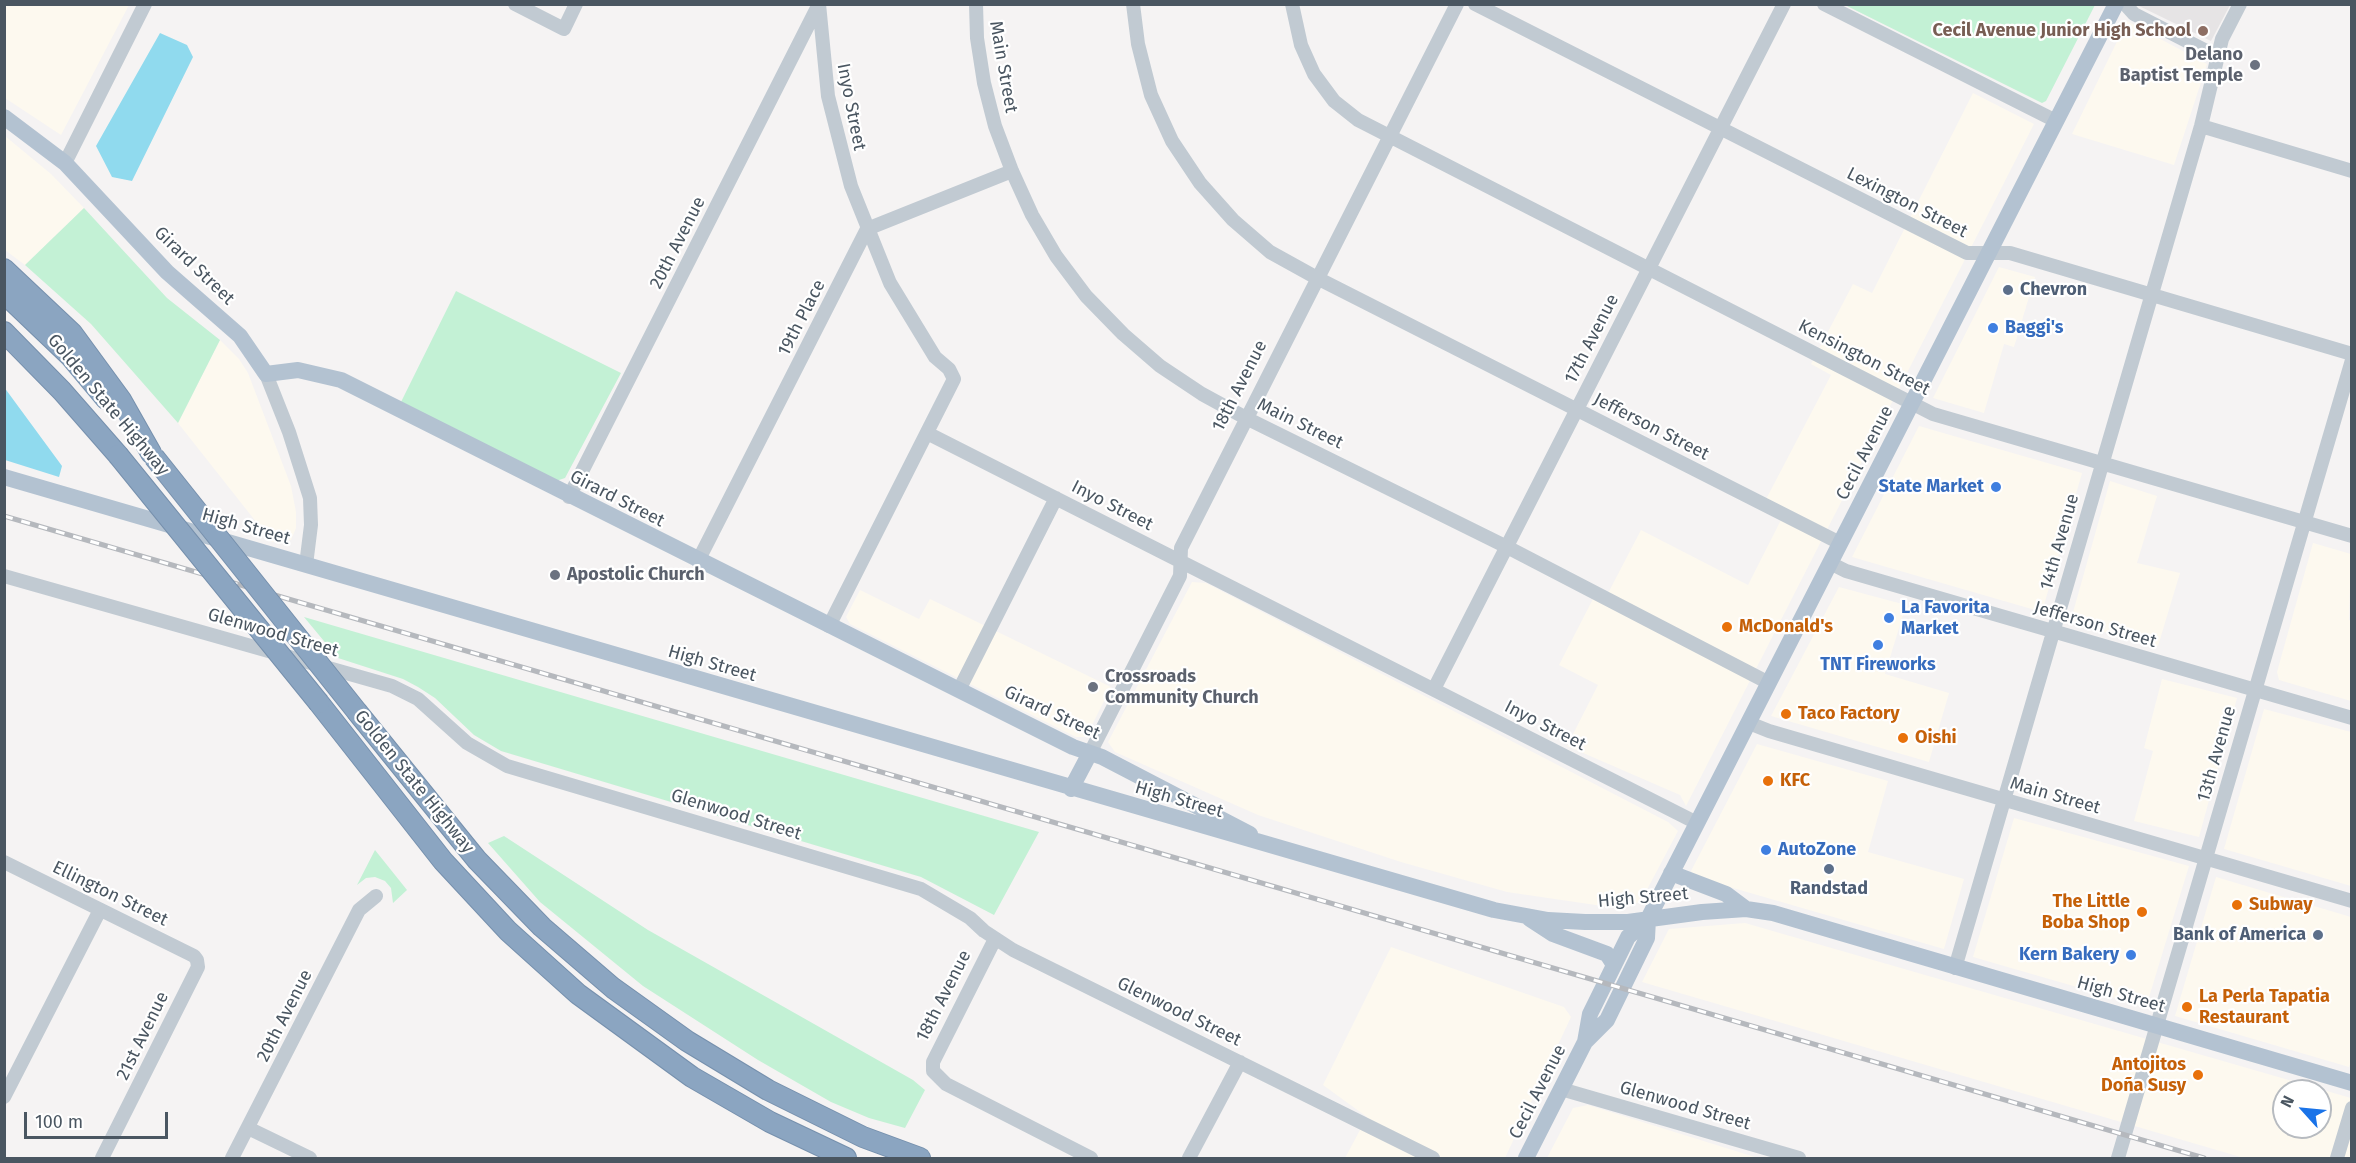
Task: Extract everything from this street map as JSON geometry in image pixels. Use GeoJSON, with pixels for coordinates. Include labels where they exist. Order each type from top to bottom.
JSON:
{"type":"FeatureCollection","features":[{"type":"Feature","properties":{"kind":"highway"},"geometry":{"type":"LineString","coordinates":[[4,269],[42,302],[79,343],[121,400],[152,455]]}},
{"type":"Feature","properties":{"kind":"highway","name":"Golden State Highway"},"geometry":{"type":"LineString","coordinates":[[4,293],[70,356],[477,860],[542,927],[613,988],[687,1041],[768,1090],[854,1133],[920,1158]]}},
{"type":"Feature","properties":{"kind":"highway","name":"Golden State Highway"},"geometry":{"type":"LineString","coordinates":[[4,332],[62,391],[118,454],[451,870],[508,931],[578,994],[692,1077],[833,1154],[846,1158]]}},
{"type":"Feature","properties":{"kind":"main road","name":"Cecil Avenue"},"geometry":{"type":"LineString","coordinates":[[1526,1158],[1585,1042],[1590,1014],[1628,937],[1648,919],[2116,4]]}},
{"type":"Feature","properties":{"kind":"main road","name":"Girard Street"},"geometry":{"type":"LineString","coordinates":[[4,117],[65,163],[167,272],[240,336],[266,374],[298,370],[341,380],[569,497],[1213,813],[1274,848]]}},
{"type":"Feature","properties":{"kind":"main road","name":"High Street"},"geometry":{"type":"LineString","coordinates":[[4,477],[1274,848],[1494,910],[1585,922],[1648,919],[1746,909],[1773,914],[2352,1083]]}},
{"type":"Feature","properties":{"kind":"main road","name":"18th Avenue"},"geometry":{"type":"LineString","coordinates":[[1071,789],[1090,753]]}},
{"type":"Feature","properties":{"kind":"main road"},"geometry":{"type":"LineString","coordinates":[[1671,873],[1726,894],[1746,909]]}},
{"type":"Feature","properties":{"kind":"main road"},"geometry":{"type":"LineString","coordinates":[[1524,915],[1553,934],[1587,944],[1607,954],[1614,965]]}},
{"type":"Feature","properties":{"kind":"main road","name":"Cecil Avenue"},"geometry":{"type":"LineString","coordinates":[[1585,1042],[1607,1020],[1647,938],[1648,919]]}},
{"type":"Feature","properties":{"kind":"street"},"geometry":{"type":"LineString","coordinates":[[65,163],[145,4]]}},
{"type":"Feature","properties":{"kind":"street"},"geometry":{"type":"LineString","coordinates":[[515,4],[564,28],[576,4]]}},
{"type":"Feature","properties":{"kind":"street","name":"Inyo Street"},"geometry":{"type":"LineString","coordinates":[[819,4],[824,62],[838,142],[867,229],[890,283],[935,357],[950,369],[954,379],[927,434],[1697,823]]}},
{"type":"Feature","properties":{"kind":"street","name":"20th Avenue"},"geometry":{"type":"LineString","coordinates":[[569,497],[819,4]]}},
{"type":"Feature","properties":{"kind":"street","name":"Main Street"},"geometry":{"type":"LineString","coordinates":[[976,4],[977,38],[984,83],[995,126],[1032,215],[1056,256],[1094,304],[1123,334],[1160,366],[1202,394],[1246,418],[1507,547],[1769,683]]}},
{"type":"Feature","properties":{"kind":"street","name":"Jefferson Street"},"geometry":{"type":"LineString","coordinates":[[1133,4],[1138,44],[1151,95],[1172,141],[1200,183],[1233,220],[1270,252],[1840,543]]}},
{"type":"Feature","properties":{"kind":"street","name":"Kensington Street"},"geometry":{"type":"LineString","coordinates":[[1292,4],[1301,45],[1314,74],[1334,101],[1358,120],[1933,414],[2352,536]]}},
{"type":"Feature","properties":{"kind":"street","name":"18th Avenue"},"geometry":{"type":"LineString","coordinates":[[1090,753],[1180,576],[1181,548],[1456,4]]}},
{"type":"Feature","properties":{"kind":"street","name":"Lexington Street"},"geometry":{"type":"LineString","coordinates":[[1475,4],[1967,253],[2010,253],[2352,354]]}},
{"type":"Feature","properties":{"kind":"street","name":"17th Avenue"},"geometry":{"type":"LineString","coordinates":[[1434,690],[1784,4]]}},
{"type":"Feature","properties":{"kind":"street"},"geometry":{"type":"LineString","coordinates":[[1824,4],[2056,121]]}},
{"type":"Feature","properties":{"kind":"street"},"geometry":{"type":"LineString","coordinates":[[2125,4],[2134,14],[2218,57],[2222,39],[2240,4]]}},
{"type":"Feature","properties":{"kind":"street","name":"14th Avenue"},"geometry":{"type":"LineString","coordinates":[[1955,968],[2152,296],[2201,126],[2218,57]]}},
{"type":"Feature","properties":{"kind":"street"},"geometry":{"type":"LineString","coordinates":[[2201,126],[2352,171]]}},
{"type":"Feature","properties":{"kind":"street"},"geometry":{"type":"LineString","coordinates":[[867,229],[1012,171]]}},
{"type":"Feature","properties":{"kind":"street","name":"19th Place"},"geometry":{"type":"LineString","coordinates":[[698,561],[867,229]]}},
{"type":"Feature","properties":{"kind":"street","name":"13th Avenue"},"geometry":{"type":"LineString","coordinates":[[2118,1158],[2352,360]]}},
{"type":"Feature","properties":{"kind":"street"},"geometry":{"type":"LineString","coordinates":[[266,374],[293,442],[310,498],[311,525],[306,566]]}},
{"type":"Feature","properties":{"kind":"street"},"geometry":{"type":"LineString","coordinates":[[829,626],[927,434]]}},
{"type":"Feature","properties":{"kind":"street"},"geometry":{"type":"LineString","coordinates":[[959,690],[1056,498]]}},
{"type":"Feature","properties":{"kind":"street","name":"Jefferson Street"},"geometry":{"type":"LineString","coordinates":[[1830,563],[1846,571],[2352,718]]}},
{"type":"Feature","properties":{"kind":"street","name":"Glenwood Street"},"geometry":{"type":"LineString","coordinates":[[4,576],[392,686],[418,699],[467,743],[507,766],[921,889],[970,918],[995,939],[1432,1158]]}},
{"type":"Feature","properties":{"kind":"street","name":"Main Street"},"geometry":{"type":"LineString","coordinates":[[1749,723],[1769,731],[2352,901]]}},
{"type":"Feature","properties":{"kind":"street","name":"Ellington Street"},"geometry":{"type":"LineString","coordinates":[[4,862],[194,956],[197,960]]}},
{"type":"Feature","properties":{"kind":"street","name":"20th Avenue"},"geometry":{"type":"LineString","coordinates":[[232,1158],[359,910],[375,896]]}},
{"type":"Feature","properties":{"kind":"street"},"geometry":{"type":"LineString","coordinates":[[4,1097],[100,910]]}},
{"type":"Feature","properties":{"kind":"street","name":"18th Avenue"},"geometry":{"type":"LineString","coordinates":[[995,939],[933,1062],[933,1071],[946,1084],[1091,1158]]}},
{"type":"Feature","properties":{"kind":"street","name":"21st Avenue"},"geometry":{"type":"LineString","coordinates":[[102,1158],[198,967],[197,960]]}},
{"type":"Feature","properties":{"kind":"street"},"geometry":{"type":"LineString","coordinates":[[1189,1158],[1239,1062]]}},
{"type":"Feature","properties":{"kind":"street","name":"Glenwood Street"},"geometry":{"type":"LineString","coordinates":[[1562,1089],[1799,1158]]}},
{"type":"Feature","properties":{"kind":"street"},"geometry":{"type":"LineString","coordinates":[[2337,1158],[2352,1108]]}},
{"type":"Feature","properties":{"kind":"street"},"geometry":{"type":"LineString","coordinates":[[248,1128],[310,1158]]}},
{"type":"Feature","properties":{"kind":"shaded area"},"geometry":{"type":"Polygon","coordinates":[[[4,5],[129,5],[61,135],[5,98],[4,5]]]}},
{"type":"Feature","properties":{"kind":"shaded area","name":"Cecil Avenue Junior High School"},"geometry":{"type":"Polygon","coordinates":[[[2137,5],[2230,5],[2211,41],[2137,5]]]}},
{"type":"Feature","properties":{"kind":"shaded area"},"geometry":{"type":"Polygon","coordinates":[[[2127,21],[2207,64],[2174,165],[2072,134],[2127,21]]]}},
{"type":"Feature","properties":{"kind":"shaded area"},"geometry":{"type":"Polygon","coordinates":[[[1973,93],[2034,124],[1686,806],[1680,795],[1567,746],[1598,685],[1559,665],[1595,595],[1605,599],[1641,530],[1748,585],[1783,516],[1763,505],[1831,375],[1811,364],[1853,284],[1872,293],[1973,93]]]}},
{"type":"Feature","properties":{"kind":"shaded area"},"geometry":{"type":"Polygon","coordinates":[[[5,136],[51,174],[84,208],[25,265],[5,250],[5,136]]]}},
{"type":"Feature","properties":{"kind":"shaded area"},"geometry":{"type":"Polygon","coordinates":[[[1999,267],[2035,277],[2014,347],[2004,344],[1984,413],[1933,398],[1999,267]]]}},
{"type":"Feature","properties":{"kind":"shaded area"},"geometry":{"type":"Polygon","coordinates":[[[220,340],[239,359],[248,373],[291,486],[296,512],[296,528],[291,540],[272,542],[178,423],[220,340]]]}},
{"type":"Feature","properties":{"kind":"shaded area"},"geometry":{"type":"Polygon","coordinates":[[[1919,426],[2082,473],[2042,612],[1852,557],[1919,426]]]}},
{"type":"Feature","properties":{"kind":"shaded area"},"geometry":{"type":"Polygon","coordinates":[[[2110,481],[2157,496],[2137,563],[2180,573],[2158,646],[2070,623],[2110,481]]]}},
{"type":"Feature","properties":{"kind":"shaded area"},"geometry":{"type":"Polygon","coordinates":[[[2313,543],[2351,554],[2349,620],[2352,621],[2351,701],[2279,680],[2277,672],[2313,543]]]}},
{"type":"Feature","properties":{"kind":"shaded area"},"geometry":{"type":"Polygon","coordinates":[[[1192,582],[1206,583],[1668,822],[1678,831],[1641,901],[1623,909],[1507,892],[1401,862],[1258,815],[1115,752],[1108,742],[1192,582]]]}},
{"type":"Feature","properties":{"kind":"shaded area"},"geometry":{"type":"Polygon","coordinates":[[[1839,587],[1906,605],[1885,674],[1949,693],[1929,762],[1771,716],[1839,587]]]}},
{"type":"Feature","properties":{"kind":"shaded area"},"geometry":{"type":"Polygon","coordinates":[[[860,590],[919,619],[930,599],[1111,687],[1086,737],[1076,737],[850,624],[846,617],[860,590]]]}},
{"type":"Feature","properties":{"kind":"shaded area"},"geometry":{"type":"Polygon","coordinates":[[[2162,679],[2237,698],[2199,837],[2134,821],[2153,751],[2144,748],[2162,679]]]}},
{"type":"Feature","properties":{"kind":"shaded area"},"geometry":{"type":"Polygon","coordinates":[[[2264,709],[2351,732],[2351,886],[2224,849],[2264,709]]]}},
{"type":"Feature","properties":{"kind":"shaded area"},"geometry":{"type":"Polygon","coordinates":[[[1757,744],[1888,781],[1868,852],[1964,879],[1944,949],[1695,877],[1691,871],[1757,744]]]}},
{"type":"Feature","properties":{"kind":"shaded area"},"geometry":{"type":"Polygon","coordinates":[[[2014,818],[2189,866],[2146,1007],[1973,957],[2014,818]]]}},
{"type":"Feature","properties":{"kind":"shaded area"},"geometry":{"type":"Polygon","coordinates":[[[2216,877],[2351,917],[2352,1058],[2349,1067],[2175,1016],[2216,877]]]}},
{"type":"Feature","properties":{"kind":"shaded area"},"geometry":{"type":"Polygon","coordinates":[[[1745,923],[2285,1079],[2272,1079],[2272,1139],[2332,1139],[2332,1093],[2351,1098],[2351,1158],[2244,1158],[1642,982],[1669,929],[1745,923]]]}},
{"type":"Feature","properties":{"kind":"shaded area"},"geometry":{"type":"Polygon","coordinates":[[[1391,947],[1564,1007],[1571,1017],[1505,1158],[1345,1158],[1367,1117],[1323,1085],[1391,947]]]}},
{"type":"Feature","properties":{"kind":"shaded area"},"geometry":{"type":"Polygon","coordinates":[[[1588,1105],[1758,1158],[1547,1158],[1573,1108],[1588,1105]]]}},
{"type":"Feature","properties":{"kind":"green space"},"geometry":{"type":"Polygon","coordinates":[[[1845,5],[2095,5],[2046,101],[2042,103],[1845,5]]]}},
{"type":"Feature","properties":{"kind":"green space"},"geometry":{"type":"Polygon","coordinates":[[[84,208],[167,298],[220,340],[178,423],[91,324],[25,265],[84,208]]]}},
{"type":"Feature","properties":{"kind":"green space"},"geometry":{"type":"Polygon","coordinates":[[[456,291],[621,373],[565,478],[556,481],[401,402],[456,291]]]}},
{"type":"Feature","properties":{"kind":"green space"},"geometry":{"type":"Polygon","coordinates":[[[304,617],[1039,832],[994,915],[921,877],[501,751],[474,735],[435,698],[418,687],[403,679],[338,658],[304,617]]]}},
{"type":"Feature","properties":{"kind":"green space"},"geometry":{"type":"Polygon","coordinates":[[[504,836],[648,930],[913,1080],[925,1090],[905,1128],[869,1118],[831,1102],[758,1060],[643,986],[540,902],[488,843],[504,836]]]}},
{"type":"Feature","properties":{"kind":"green space"},"geometry":{"type":"Polygon","coordinates":[[[375,850],[407,890],[393,903],[391,888],[385,881],[375,877],[366,878],[357,885],[375,850]]]}},
{"type":"Feature","properties":{"kind":"water"},"geometry":{"type":"Polygon","coordinates":[[[160,33],[187,45],[193,57],[132,181],[112,177],[96,146],[160,33]]]}},
{"type":"Feature","properties":{"kind":"water"},"geometry":{"type":"Polygon","coordinates":[[[4,387],[62,466],[59,477],[5,460],[4,387]]]}},
{"type":"Feature","properties":{"kind":"railway"},"geometry":{"type":"LineString","coordinates":[[4,516],[2204,1158]]}},
{"type":"Feature","properties":{"kind":"place","name":"Cecil Avenue Junior High School"},"geometry":{"type":"Point","coordinates":[2203,31]}},
{"type":"Feature","properties":{"kind":"place","name":"Delano Baptist Temple"},"geometry":{"type":"Point","coordinates":[2255,65]}},
{"type":"Feature","properties":{"kind":"place","name":"Chevron"},"geometry":{"type":"Point","coordinates":[2008,290]}},
{"type":"Feature","properties":{"kind":"place","name":"Baggi's"},"geometry":{"type":"Point","coordinates":[1993,328]}},
{"type":"Feature","properties":{"kind":"place","name":"State Market"},"geometry":{"type":"Point","coordinates":[1996,487]}},
{"type":"Feature","properties":{"kind":"place","name":"Apostolic Church"},"geometry":{"type":"Point","coordinates":[555,575]}},
{"type":"Feature","properties":{"kind":"place","name":"La Favorita Market"},"geometry":{"type":"Point","coordinates":[1889,618]}},
{"type":"Feature","properties":{"kind":"place","name":"McDonald's"},"geometry":{"type":"Point","coordinates":[1727,627]}},
{"type":"Feature","properties":{"kind":"place","name":"TNT Fireworks"},"geometry":{"type":"Point","coordinates":[1878,645]}},
{"type":"Feature","properties":{"kind":"place","name":"Crossroads Community Church"},"geometry":{"type":"Point","coordinates":[1093,687]}},
{"type":"Feature","properties":{"kind":"place","name":"Taco Factory"},"geometry":{"type":"Point","coordinates":[1786,714]}},
{"type":"Feature","properties":{"kind":"place","name":"Oishi"},"geometry":{"type":"Point","coordinates":[1903,738]}},
{"type":"Feature","properties":{"kind":"place","name":"KFC"},"geometry":{"type":"Point","coordinates":[1768,781]}},
{"type":"Feature","properties":{"kind":"place","name":"AutoZone"},"geometry":{"type":"Point","coordinates":[1766,850]}},
{"type":"Feature","properties":{"kind":"place","name":"Randstad"},"geometry":{"type":"Point","coordinates":[1829,869]}},
{"type":"Feature","properties":{"kind":"place","name":"Subway"},"geometry":{"type":"Point","coordinates":[2237,905]}},
{"type":"Feature","properties":{"kind":"place","name":"The Little Boba Shop"},"geometry":{"type":"Point","coordinates":[2142,912]}},
{"type":"Feature","properties":{"kind":"place","name":"Bank of America"},"geometry":{"type":"Point","coordinates":[2318,935]}},
{"type":"Feature","properties":{"kind":"place","name":"Kern Bakery"},"geometry":{"type":"Point","coordinates":[2131,955]}},
{"type":"Feature","properties":{"kind":"place","name":"La Perla Tapatia Restaurant"},"geometry":{"type":"Point","coordinates":[2187,1007]}},
{"type":"Feature","properties":{"kind":"place","name":"Antojitos Doña Susy"},"geometry":{"type":"Point","coordinates":[2198,1075]}}]}
